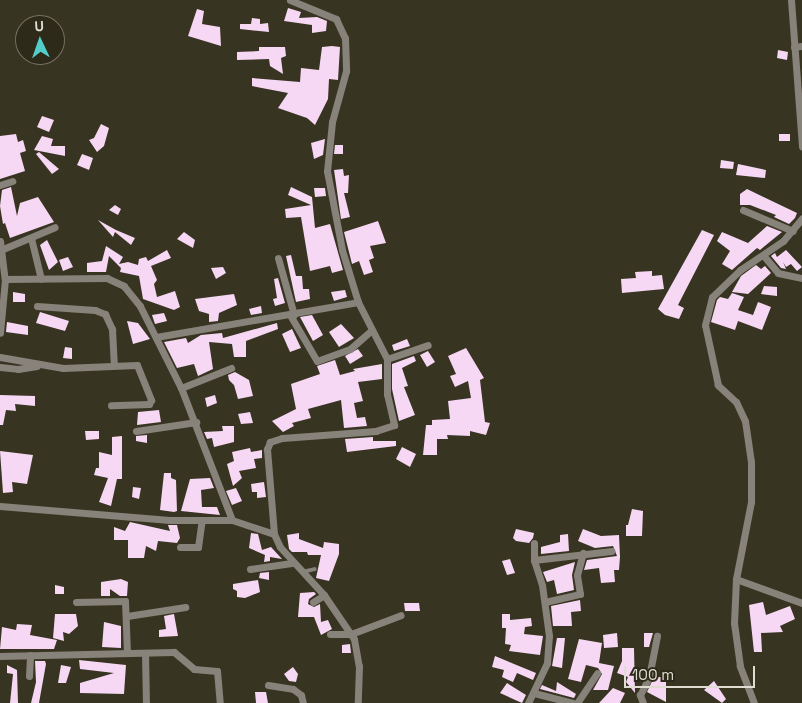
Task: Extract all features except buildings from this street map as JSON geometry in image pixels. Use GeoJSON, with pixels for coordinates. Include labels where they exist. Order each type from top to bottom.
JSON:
{"type":"FeatureCollection","features":[{"type":"Feature","properties":{"kind":"street"},"geometry":{"type":"LineString","coordinates":[[290,0],[336,19],[345,38],[346,72],[332,122],[327,171],[342,250],[358,302],[386,359],[387,394],[394,423],[391,428],[282,438],[268,444],[274,534],[292,563],[324,595],[351,634],[359,666],[358,703]]}},
{"type":"Feature","properties":{"kind":"street"},"geometry":{"type":"LineString","coordinates":[[790,0],[798,46],[802,148]]}},
{"type":"Feature","properties":{"kind":"street"},"geometry":{"type":"LineString","coordinates":[[0,185],[12,181]]}},
{"type":"Feature","properties":{"kind":"street"},"geometry":{"type":"LineString","coordinates":[[743,210],[793,231]]}},
{"type":"Feature","properties":{"kind":"street"},"geometry":{"type":"LineString","coordinates":[[754,703],[740,666],[734,623],[736,579],[751,502],[751,462],[745,421],[736,402],[718,385],[705,325],[712,297],[793,231],[801,221]]}},
{"type":"Feature","properties":{"kind":"street"},"geometry":{"type":"LineString","coordinates":[[3,249],[55,226]]}},
{"type":"Feature","properties":{"kind":"street"},"geometry":{"type":"LineString","coordinates":[[31,238],[40,279]]}},
{"type":"Feature","properties":{"kind":"street"},"geometry":{"type":"LineString","coordinates":[[0,241],[3,249],[4,279],[0,333]]}},
{"type":"Feature","properties":{"kind":"street"},"geometry":{"type":"LineString","coordinates":[[763,255],[778,273],[802,278]]}},
{"type":"Feature","properties":{"kind":"street"},"geometry":{"type":"LineString","coordinates":[[278,258],[292,315],[317,362],[350,349],[372,330]]}},
{"type":"Feature","properties":{"kind":"street"},"geometry":{"type":"LineString","coordinates":[[4,279],[107,278],[118,281],[140,306],[181,388],[196,422],[232,520]]}},
{"type":"Feature","properties":{"kind":"street"},"geometry":{"type":"LineString","coordinates":[[156,337],[292,315],[358,302]]}},
{"type":"Feature","properties":{"kind":"street"},"geometry":{"type":"LineString","coordinates":[[37,306],[95,310],[105,314],[112,329],[114,365]]}},
{"type":"Feature","properties":{"kind":"street"},"geometry":{"type":"LineString","coordinates":[[386,359],[428,345]]}},
{"type":"Feature","properties":{"kind":"street"},"geometry":{"type":"LineString","coordinates":[[0,357],[40,366],[82,368],[137,365],[151,400],[143,405],[110,405]]}},
{"type":"Feature","properties":{"kind":"street"},"geometry":{"type":"LineString","coordinates":[[0,366],[18,369],[40,366]]}},
{"type":"Feature","properties":{"kind":"street"},"geometry":{"type":"LineString","coordinates":[[181,388],[231,368]]}},
{"type":"Feature","properties":{"kind":"street"},"geometry":{"type":"LineString","coordinates":[[136,431],[196,422]]}},
{"type":"Feature","properties":{"kind":"street"},"geometry":{"type":"LineString","coordinates":[[0,506],[202,520],[232,520],[274,534]]}},
{"type":"Feature","properties":{"kind":"street"},"geometry":{"type":"LineString","coordinates":[[180,547],[198,547],[202,520]]}},
{"type":"Feature","properties":{"kind":"street"},"geometry":{"type":"LineString","coordinates":[[528,703],[534,693],[548,654],[545,602],[534,560],[534,543]]}},
{"type":"Feature","properties":{"kind":"street"},"geometry":{"type":"LineString","coordinates":[[534,560],[611,551]]}},
{"type":"Feature","properties":{"kind":"street"},"geometry":{"type":"LineString","coordinates":[[545,602],[580,594],[577,575],[583,553]]}},
{"type":"Feature","properties":{"kind":"street"},"geometry":{"type":"LineString","coordinates":[[250,569],[292,563]]}},
{"type":"Feature","properties":{"kind":"street"},"geometry":{"type":"LineString","coordinates":[[736,579],[802,603]]}},
{"type":"Feature","properties":{"kind":"street"},"geometry":{"type":"LineString","coordinates":[[313,602],[324,595]]}},
{"type":"Feature","properties":{"kind":"street"},"geometry":{"type":"LineString","coordinates":[[76,602],[125,601],[127,654]]}},
{"type":"Feature","properties":{"kind":"street"},"geometry":{"type":"LineString","coordinates":[[127,616],[185,607]]}},
{"type":"Feature","properties":{"kind":"street"},"geometry":{"type":"LineString","coordinates":[[330,634],[351,634],[401,615]]}},
{"type":"Feature","properties":{"kind":"street"},"geometry":{"type":"LineString","coordinates":[[643,703],[640,695],[649,677],[657,636]]}},
{"type":"Feature","properties":{"kind":"street"},"geometry":{"type":"LineString","coordinates":[[0,656],[174,652],[194,669],[217,671],[220,703]]}},
{"type":"Feature","properties":{"kind":"street"},"geometry":{"type":"LineString","coordinates":[[145,653],[146,703]]}},
{"type":"Feature","properties":{"kind":"street"},"geometry":{"type":"LineString","coordinates":[[29,676],[30,655]]}},
{"type":"Feature","properties":{"kind":"street"},"geometry":{"type":"LineString","coordinates":[[577,703],[597,674]]}},
{"type":"Feature","properties":{"kind":"street"},"geometry":{"type":"LineString","coordinates":[[268,685],[293,689],[301,694],[303,703]]}},
{"type":"Feature","properties":{"kind":"street"},"geometry":{"type":"LineString","coordinates":[[534,693],[573,703]]}},
{"type":"Feature","properties":{"kind":"lane"},"geometry":{"type":"LineString","coordinates":[[302,572],[316,569]]}}]}
